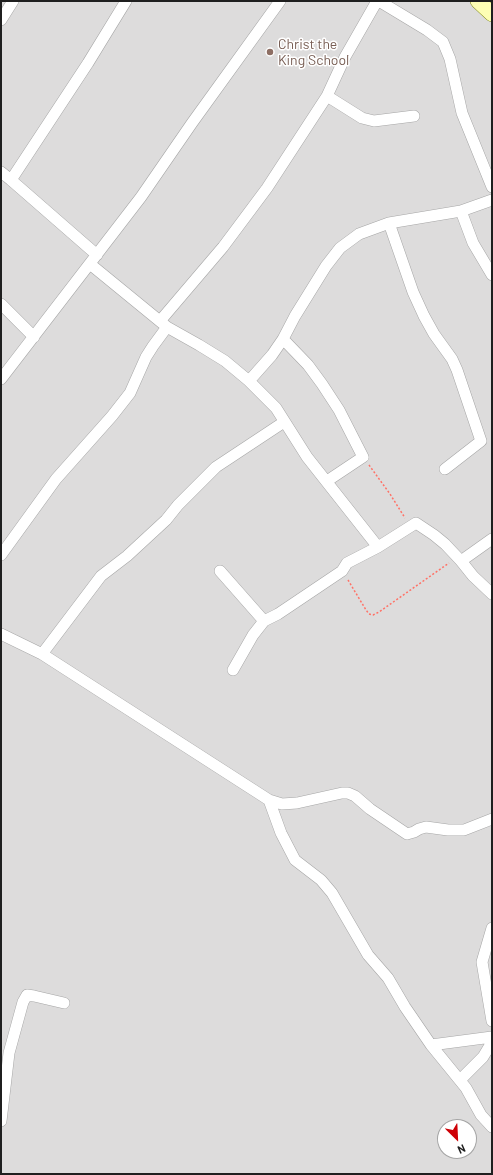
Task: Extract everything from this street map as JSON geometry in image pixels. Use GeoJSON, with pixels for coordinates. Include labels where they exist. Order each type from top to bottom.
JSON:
{"type":"FeatureCollection","features":[{"type":"Feature","properties":{"kind":"street"},"geometry":{"type":"LineString","coordinates":[[1,20],[13,1]]}},
{"type":"Feature","properties":{"kind":"street"},"geometry":{"type":"LineString","coordinates":[[11,180],[88,63],[126,1]]}},
{"type":"Feature","properties":{"kind":"street"},"geometry":{"type":"LineString","coordinates":[[1,380],[141,197],[192,123],[280,1]]}},
{"type":"Feature","properties":{"kind":"street"},"geometry":{"type":"LineString","coordinates":[[1,555],[56,479],[112,416],[130,393],[163,324],[258,200],[308,126],[327,96],[345,57],[378,1],[427,30],[443,42],[450,58],[462,113],[492,187]]}},
{"type":"Feature","properties":{"kind":"street"},"geometry":{"type":"LineString","coordinates":[[478,1],[492,14]]}},
{"type":"Feature","properties":{"kind":"street"},"geometry":{"type":"LineString","coordinates":[[327,96],[362,118],[374,121],[414,116]]}},
{"type":"Feature","properties":{"kind":"street"},"geometry":{"type":"LineString","coordinates":[[1,172],[163,324],[218,357],[249,381],[276,408],[306,457],[378,546]]}},
{"type":"Feature","properties":{"kind":"street"},"geometry":{"type":"LineString","coordinates":[[249,381],[268,360],[283,339],[295,316],[326,266],[340,248],[359,234],[390,224],[461,211],[492,200]]}},
{"type":"Feature","properties":{"kind":"street"},"geometry":{"type":"LineString","coordinates":[[461,211],[474,243],[492,275]]}},
{"type":"Feature","properties":{"kind":"street"},"geometry":{"type":"LineString","coordinates":[[390,224],[413,292],[424,316],[434,334],[452,359],[457,370],[481,441],[445,469]]}},
{"type":"Feature","properties":{"kind":"street"},"geometry":{"type":"LineString","coordinates":[[1,304],[34,337]]}},
{"type":"Feature","properties":{"kind":"street"},"geometry":{"type":"LineString","coordinates":[[283,339],[308,365],[322,384],[339,410],[363,457],[327,482]]}},
{"type":"Feature","properties":{"kind":"street"},"geometry":{"type":"LineString","coordinates":[[42,654],[101,576],[127,556],[166,520],[178,505],[216,466],[284,422]]}},
{"type":"Feature","properties":{"kind":"street"},"geometry":{"type":"LineString","coordinates":[[233,670],[253,635],[264,622],[342,571],[346,563],[416,523],[445,544],[473,576],[492,594]]}},
{"type":"Feature","properties":{"kind":"street"},"geometry":{"type":"LineString","coordinates":[[459,559],[492,539]]}},
{"type":"Feature","properties":{"kind":"street"},"geometry":{"type":"LineString","coordinates":[[220,571],[264,622]]}},
{"type":"Feature","properties":{"kind":"street"},"geometry":{"type":"LineString","coordinates":[[1,634],[42,654],[269,800],[282,804],[297,803],[348,793],[355,796],[370,809],[407,834],[426,826],[448,830],[464,830],[492,819]]}},
{"type":"Feature","properties":{"kind":"street"},"geometry":{"type":"LineString","coordinates":[[269,800],[281,833],[295,860],[320,880],[332,894],[368,955],[388,978],[405,1007],[431,1045],[466,1088],[481,1115],[492,1127]]}},
{"type":"Feature","properties":{"kind":"street"},"geometry":{"type":"LineString","coordinates":[[492,928],[482,962],[492,1021]]}},
{"type":"Feature","properties":{"kind":"street"},"geometry":{"type":"LineString","coordinates":[[1,1121],[9,1053],[23,1002],[27,996],[34,996],[64,1003]]}},
{"type":"Feature","properties":{"kind":"street"},"geometry":{"type":"LineString","coordinates":[[431,1045],[492,1037]]}},
{"type":"Feature","properties":{"kind":"street"},"geometry":{"type":"LineString","coordinates":[[460,1080],[483,1056],[492,1042]]}},
{"type":"Feature","properties":{"kind":"path"},"geometry":{"type":"LineString","coordinates":[[363,457],[390,494],[404,517],[416,523]]}},
{"type":"Feature","properties":{"kind":"path"},"geometry":{"type":"LineString","coordinates":[[342,571],[366,610],[369,614],[373,614],[379,612],[459,559]]}},
{"type":"Feature","properties":{"kind":"shaded area"},"geometry":{"type":"Polygon","coordinates":[[[1,1],[492,1],[492,1174],[1,1174],[1,1]]]}},
{"type":"Feature","properties":{"kind":"place","name":"Christ the King School"},"geometry":{"type":"Point","coordinates":[270,52]}}]}
